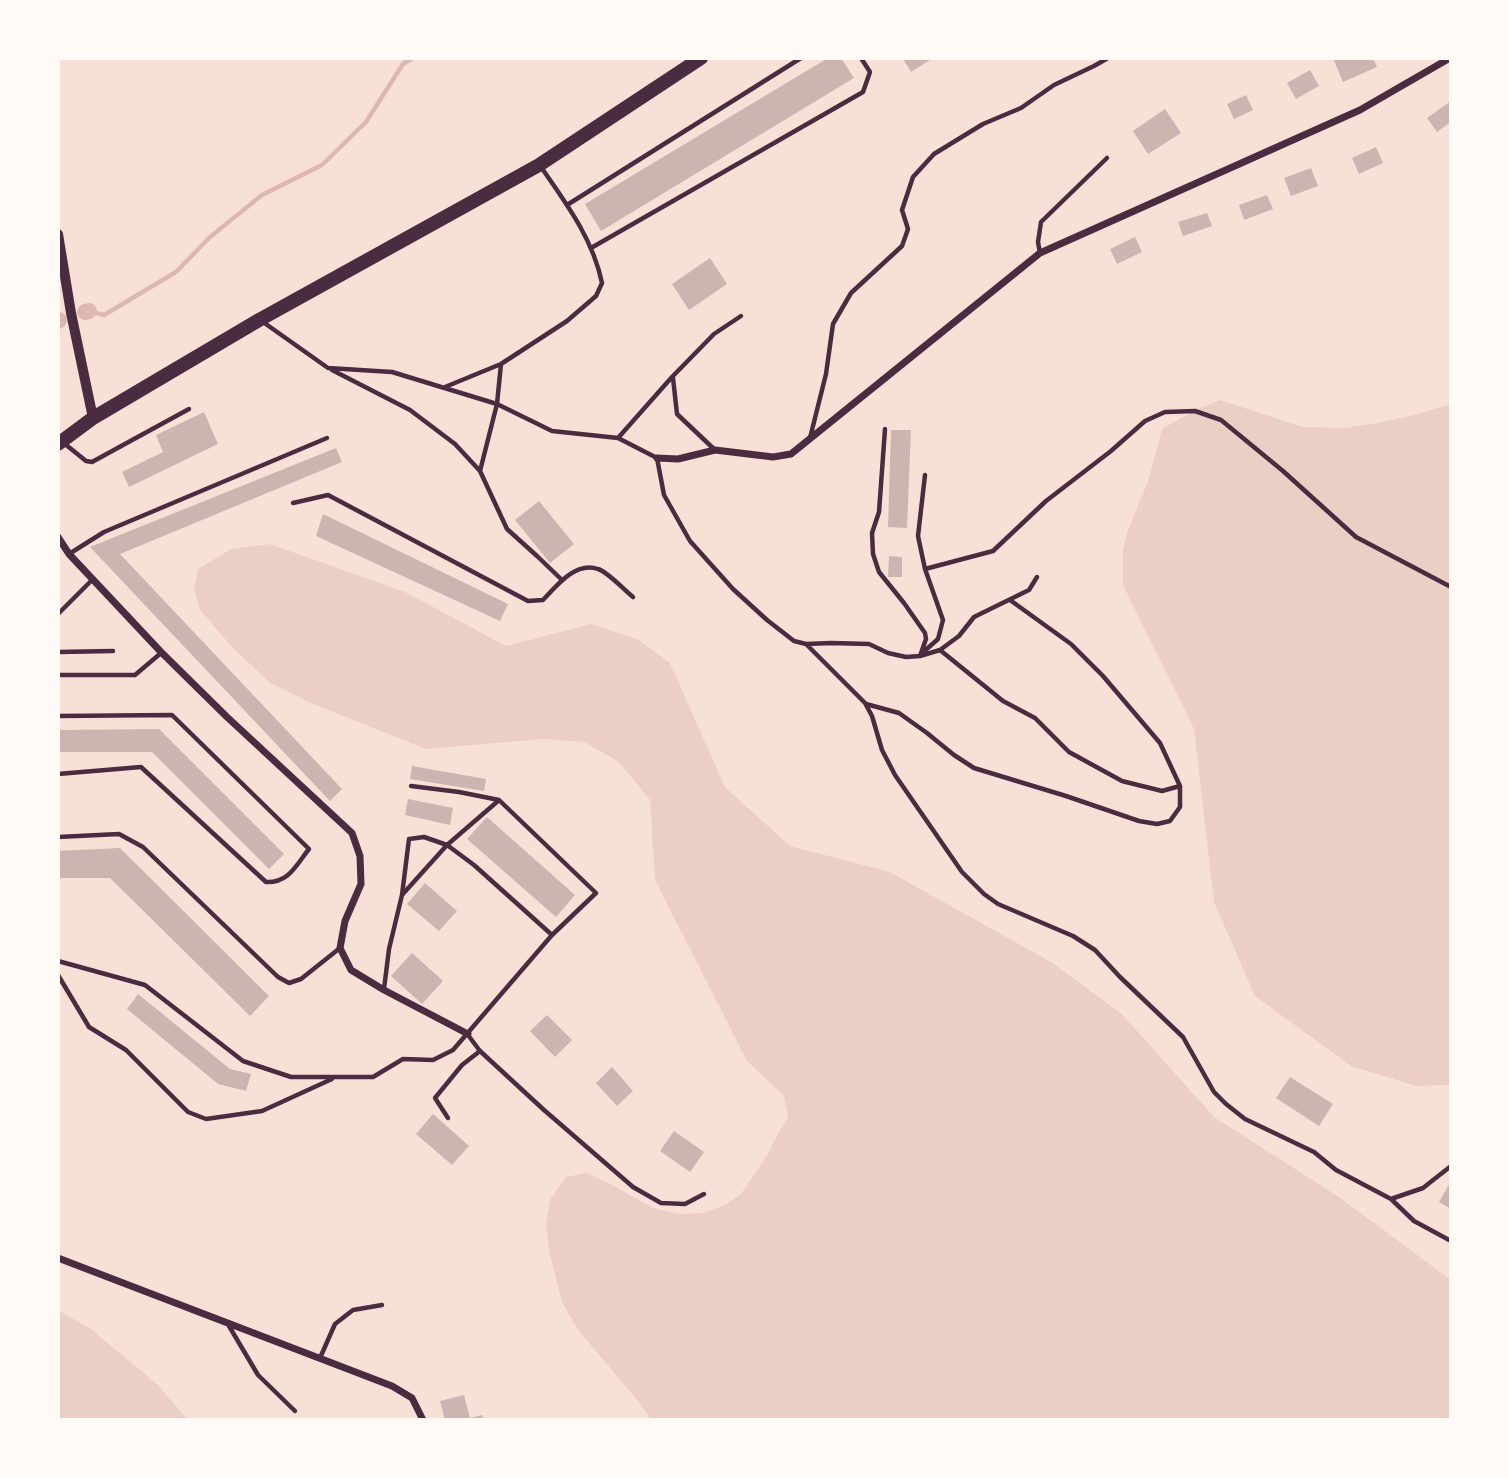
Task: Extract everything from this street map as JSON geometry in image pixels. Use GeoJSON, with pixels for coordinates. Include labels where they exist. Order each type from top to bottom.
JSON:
{"type":"FeatureCollection","features":[{"type":"Feature","properties":{"kind":"main road"},"geometry":{"type":"LineString","coordinates":[[60,443],[93,418],[259,320],[539,165],[701,58]]}},
{"type":"Feature","properties":{"kind":"street"},"geometry":{"type":"LineString","coordinates":[[657,458],[678,459],[715,450],[773,457],[791,454],[1041,253],[1360,110],[1450,58]]}},
{"type":"Feature","properties":{"kind":"street"},"geometry":{"type":"LineString","coordinates":[[58,234],[93,418]]}},
{"type":"Feature","properties":{"kind":"street"},"geometry":{"type":"LineString","coordinates":[[58,537],[69,554],[161,652],[352,833],[360,856],[361,884],[345,921],[340,948],[351,970],[468,1034]]}},
{"type":"Feature","properties":{"kind":"street"},"geometry":{"type":"LineString","coordinates":[[58,1258],[392,1387],[412,1398],[423,1420]]}},
{"type":"Feature","properties":{"kind":"lane"},"geometry":{"type":"LineString","coordinates":[[567,205],[801,58]]}},
{"type":"Feature","properties":{"kind":"lane"},"geometry":{"type":"LineString","coordinates":[[591,247],[863,92],[870,72],[861,58]]}},
{"type":"Feature","properties":{"kind":"lane"},"geometry":{"type":"LineString","coordinates":[[810,439],[826,374],[833,324],[851,293],[902,246],[908,229],[902,210],[913,177],[934,154],[973,130],[1021,108],[1055,85],[1108,58]]}},
{"type":"Feature","properties":{"kind":"lane"},"geometry":{"type":"LineString","coordinates":[[1041,253],[1038,242],[1041,222],[1107,158]]}},
{"type":"Feature","properties":{"kind":"lane"},"geometry":{"type":"LineString","coordinates":[[444,388],[501,364],[568,321],[596,296],[602,283],[591,247],[567,205],[539,165]]}},
{"type":"Feature","properties":{"kind":"lane"},"geometry":{"type":"LineString","coordinates":[[618,438],[672,377],[715,334],[741,316]]}},
{"type":"Feature","properties":{"kind":"lane"},"geometry":{"type":"LineString","coordinates":[[259,320],[328,368],[410,410],[455,444],[480,471],[507,529],[562,580]]}},
{"type":"Feature","properties":{"kind":"lane"},"geometry":{"type":"LineString","coordinates":[[480,471],[497,404],[501,364]]}},
{"type":"Feature","properties":{"kind":"lane"},"geometry":{"type":"LineString","coordinates":[[328,368],[392,372],[497,404],[552,431],[618,438],[657,458],[664,495],[690,541],[733,589],[794,641],[806,644],[869,644],[888,653],[906,657],[920,656],[940,650],[959,636],[974,617],[1029,590],[1037,577]]}},
{"type":"Feature","properties":{"kind":"lane"},"geometry":{"type":"LineString","coordinates":[[672,377],[677,414],[715,450]]}},
{"type":"Feature","properties":{"kind":"lane"},"geometry":{"type":"LineString","coordinates":[[60,443],[86,461],[92,462],[189,409]]}},
{"type":"Feature","properties":{"kind":"lane"},"geometry":{"type":"LineString","coordinates":[[925,569],[993,551],[1046,501],[1145,421],[1165,412],[1195,411],[1221,420],[1356,537],[1451,587]]}},
{"type":"Feature","properties":{"kind":"lane"},"geometry":{"type":"LineString","coordinates":[[885,429],[879,512],[872,533],[873,554],[880,572],[925,633],[926,639],[920,656]]}},
{"type":"Feature","properties":{"kind":"lane"},"geometry":{"type":"LineString","coordinates":[[69,554],[104,532],[327,438]]}},
{"type":"Feature","properties":{"kind":"lane"},"geometry":{"type":"LineString","coordinates":[[920,656],[938,639],[943,620],[925,569],[918,536],[925,475]]}},
{"type":"Feature","properties":{"kind":"lane"},"geometry":{"type":"LineString","coordinates":[[293,503],[328,495],[528,601],[543,600],[562,580],[583,567],[600,569],[633,597]]}},
{"type":"Feature","properties":{"kind":"lane"},"geometry":{"type":"LineString","coordinates":[[58,614],[93,579]]}},
{"type":"Feature","properties":{"kind":"lane"},"geometry":{"type":"LineString","coordinates":[[865,703],[899,713],[974,768],[1139,821],[1157,824],[1170,821],[1180,807],[1180,786],[1160,743],[1103,676],[1071,644],[1010,600]]}},
{"type":"Feature","properties":{"kind":"lane"},"geometry":{"type":"LineString","coordinates":[[806,644],[865,703],[872,716],[882,750],[895,775],[962,872],[984,894],[998,904],[1073,936],[1095,950],[1183,1037],[1214,1092],[1245,1119],[1314,1152],[1336,1170],[1391,1199],[1414,1221],[1451,1241]]}},
{"type":"Feature","properties":{"kind":"lane"},"geometry":{"type":"LineString","coordinates":[[940,650],[1003,701],[1035,718],[1069,752],[1122,780],[1162,791],[1180,786]]}},
{"type":"Feature","properties":{"kind":"lane"},"geometry":{"type":"LineString","coordinates":[[58,652],[113,651]]}},
{"type":"Feature","properties":{"kind":"lane"},"geometry":{"type":"LineString","coordinates":[[58,675],[135,675],[161,652]]}},
{"type":"Feature","properties":{"kind":"lane"},"geometry":{"type":"LineString","coordinates":[[58,716],[172,715],[309,849],[285,879],[266,882],[141,767],[58,774]]}},
{"type":"Feature","properties":{"kind":"lane"},"geometry":{"type":"LineString","coordinates":[[58,961],[145,985],[243,1061],[291,1077],[373,1077],[403,1059],[433,1060],[453,1050],[552,935],[596,893],[499,800],[411,786]]}},
{"type":"Feature","properties":{"kind":"lane"},"geometry":{"type":"LineString","coordinates":[[402,895],[447,845],[499,800]]}},
{"type":"Feature","properties":{"kind":"lane"},"geometry":{"type":"LineString","coordinates":[[58,837],[119,834],[143,847],[278,977],[289,983],[301,979],[340,948]]}},
{"type":"Feature","properties":{"kind":"lane"},"geometry":{"type":"LineString","coordinates":[[384,990],[389,949],[402,895],[409,839],[424,837],[447,845],[474,865],[552,935]]}},
{"type":"Feature","properties":{"kind":"lane"},"geometry":{"type":"LineString","coordinates":[[58,975],[89,1027],[127,1050],[188,1112],[206,1119],[262,1111],[336,1077]]}},
{"type":"Feature","properties":{"kind":"lane"},"geometry":{"type":"LineString","coordinates":[[468,1034],[480,1051],[633,1187],[661,1203],[685,1204],[704,1194]]}},
{"type":"Feature","properties":{"kind":"lane"},"geometry":{"type":"LineString","coordinates":[[448,1118],[435,1098],[462,1065],[480,1051]]}},
{"type":"Feature","properties":{"kind":"lane"},"geometry":{"type":"LineString","coordinates":[[1391,1199],[1423,1188],[1451,1166]]}},
{"type":"Feature","properties":{"kind":"lane"},"geometry":{"type":"LineString","coordinates":[[320,1358],[335,1324],[353,1310],[382,1305]]}},
{"type":"Feature","properties":{"kind":"lane"},"geometry":{"type":"LineString","coordinates":[[227,1322],[258,1375],[295,1411]]}},
{"type":"Feature","properties":{"kind":"shaded area"},"geometry":{"type":"Polygon","coordinates":[[[1220,400],[1303,427],[1344,428],[1378,423],[1451,404],[1451,1085],[1416,1086],[1351,1066],[1255,996],[1214,902],[1194,729],[1123,585],[1123,549],[1148,481],[1162,429],[1195,410],[1220,400]]]}},
{"type":"Feature","properties":{"kind":"shaded area"},"geometry":{"type":"Polygon","coordinates":[[[270,544],[405,592],[506,646],[591,624],[637,639],[670,663],[725,787],[790,846],[890,872],[1051,962],[1122,1014],[1214,1117],[1339,1197],[1451,1280],[1451,1420],[651,1420],[578,1330],[562,1302],[550,1255],[546,1224],[550,1200],[566,1177],[587,1173],[653,1208],[678,1214],[704,1213],[725,1205],[741,1194],[768,1154],[788,1117],[784,1096],[747,1061],[655,880],[650,800],[619,762],[584,742],[543,739],[426,749],[313,704],[270,683],[233,648],[200,610],[194,589],[198,569],[231,549],[270,544]]]}},
{"type":"Feature","properties":{"kind":"shaded area"},"geometry":{"type":"Polygon","coordinates":[[[58,1310],[91,1329],[159,1386],[188,1420],[58,1420],[58,1310]]]}},
{"type":"Feature","properties":{"kind":"building"},"geometry":{"type":"Polygon","coordinates":[[[828,58],[841,58],[854,78],[601,231],[585,204],[828,58]]]}},
{"type":"Feature","properties":{"kind":"building"},"geometry":{"type":"Polygon","coordinates":[[[933,58],[911,72],[903,59],[933,58]]]}},
{"type":"Feature","properties":{"kind":"building"},"geometry":{"type":"Polygon","coordinates":[[[1333,58],[1373,58],[1377,67],[1343,82],[1333,58]]]}},
{"type":"Feature","properties":{"kind":"building"},"geometry":{"type":"Polygon","coordinates":[[[1310,70],[1319,86],[1296,99],[1287,83],[1310,70]]]}},
{"type":"Feature","properties":{"kind":"building"},"geometry":{"type":"Polygon","coordinates":[[[1246,95],[1253,110],[1234,119],[1227,104],[1246,95]]]}},
{"type":"Feature","properties":{"kind":"building"},"geometry":{"type":"Polygon","coordinates":[[[1451,101],[1451,122],[1437,132],[1427,118],[1451,101]]]}},
{"type":"Feature","properties":{"kind":"building"},"geometry":{"type":"Polygon","coordinates":[[[1165,109],[1181,133],[1148,154],[1133,131],[1165,109]]]}},
{"type":"Feature","properties":{"kind":"building"},"geometry":{"type":"Polygon","coordinates":[[[1376,147],[1383,163],[1359,174],[1352,158],[1376,147]]]}},
{"type":"Feature","properties":{"kind":"building"},"geometry":{"type":"Polygon","coordinates":[[[1311,168],[1318,186],[1291,196],[1284,178],[1311,168]]]}},
{"type":"Feature","properties":{"kind":"building"},"geometry":{"type":"Polygon","coordinates":[[[1267,195],[1273,209],[1244,220],[1239,205],[1267,195]]]}},
{"type":"Feature","properties":{"kind":"building"},"geometry":{"type":"Polygon","coordinates":[[[1207,213],[1212,226],[1183,236],[1178,222],[1207,213]]]}},
{"type":"Feature","properties":{"kind":"building"},"geometry":{"type":"Polygon","coordinates":[[[1135,237],[1142,252],[1117,264],[1110,249],[1135,237]]]}},
{"type":"Feature","properties":{"kind":"building"},"geometry":{"type":"Polygon","coordinates":[[[710,258],[727,284],[689,310],[672,284],[710,258]]]}},
{"type":"Feature","properties":{"kind":"building"},"geometry":{"type":"Polygon","coordinates":[[[204,412],[218,444],[129,487],[122,472],[163,452],[156,435],[204,412]]]}},
{"type":"Feature","properties":{"kind":"building"},"geometry":{"type":"Polygon","coordinates":[[[891,430],[911,430],[907,528],[888,527],[891,430]]]}},
{"type":"Feature","properties":{"kind":"building"},"geometry":{"type":"Polygon","coordinates":[[[336,448],[342,462],[120,554],[342,789],[330,801],[90,547],[336,448]]]}},
{"type":"Feature","properties":{"kind":"building"},"geometry":{"type":"Polygon","coordinates":[[[539,501],[574,544],[550,563],[515,520],[539,501]]]}},
{"type":"Feature","properties":{"kind":"building"},"geometry":{"type":"Polygon","coordinates":[[[323,514],[508,604],[500,621],[316,536],[323,514]]]}},
{"type":"Feature","properties":{"kind":"building"},"geometry":{"type":"Polygon","coordinates":[[[889,556],[902,557],[902,577],[888,577],[889,556]]]}},
{"type":"Feature","properties":{"kind":"building"},"geometry":{"type":"Polygon","coordinates":[[[159,729],[284,854],[269,869],[152,752],[58,752],[58,730],[159,729]]]}},
{"type":"Feature","properties":{"kind":"building"},"geometry":{"type":"Polygon","coordinates":[[[412,766],[486,779],[484,791],[410,779],[412,766]]]}},
{"type":"Feature","properties":{"kind":"building"},"geometry":{"type":"Polygon","coordinates":[[[408,799],[453,808],[450,825],[405,815],[408,799]]]}},
{"type":"Feature","properties":{"kind":"building"},"geometry":{"type":"Polygon","coordinates":[[[487,817],[575,895],[556,917],[467,839],[487,817]]]}},
{"type":"Feature","properties":{"kind":"building"},"geometry":{"type":"Polygon","coordinates":[[[120,848],[269,996],[250,1016],[110,878],[58,878],[58,851],[120,848]]]}},
{"type":"Feature","properties":{"kind":"building"},"geometry":{"type":"Polygon","coordinates":[[[425,883],[457,911],[439,931],[407,904],[425,883]]]}},
{"type":"Feature","properties":{"kind":"building"},"geometry":{"type":"Polygon","coordinates":[[[412,953],[443,981],[422,1004],[391,976],[412,953]]]}},
{"type":"Feature","properties":{"kind":"building"},"geometry":{"type":"Polygon","coordinates":[[[138,994],[230,1069],[251,1074],[246,1091],[218,1084],[127,1009],[138,994]]]}},
{"type":"Feature","properties":{"kind":"building"},"geometry":{"type":"Polygon","coordinates":[[[547,1015],[572,1040],[555,1057],[530,1031],[547,1015]]]}},
{"type":"Feature","properties":{"kind":"building"},"geometry":{"type":"Polygon","coordinates":[[[612,1067],[633,1091],[617,1106],[596,1083],[612,1067]]]}},
{"type":"Feature","properties":{"kind":"building"},"geometry":{"type":"Polygon","coordinates":[[[1290,1077],[1333,1104],[1319,1126],[1276,1098],[1290,1077]]]}},
{"type":"Feature","properties":{"kind":"building"},"geometry":{"type":"Polygon","coordinates":[[[433,1114],[469,1146],[452,1165],[416,1134],[433,1114]]]}},
{"type":"Feature","properties":{"kind":"building"},"geometry":{"type":"Polygon","coordinates":[[[674,1131],[704,1152],[690,1172],[660,1151],[674,1131]]]}},
{"type":"Feature","properties":{"kind":"building"},"geometry":{"type":"Polygon","coordinates":[[[1451,1181],[1451,1209],[1439,1202],[1451,1181]]]}},
{"type":"Feature","properties":{"kind":"building"},"geometry":{"type":"Polygon","coordinates":[[[464,1395],[470,1418],[482,1415],[484,1420],[445,1420],[440,1401],[464,1395]]]}},
{"type":"Feature","properties":{"kind":"waterway"},"geometry":{"type":"LineString","coordinates":[[89,311],[104,315],[176,272],[210,237],[262,195],[322,165],[366,122],[403,64],[413,58]]}},
{"type":"Feature","properties":{"kind":"waterway"},"geometry":{"type":"LineString","coordinates":[[85,312],[89,311]]}}]}
